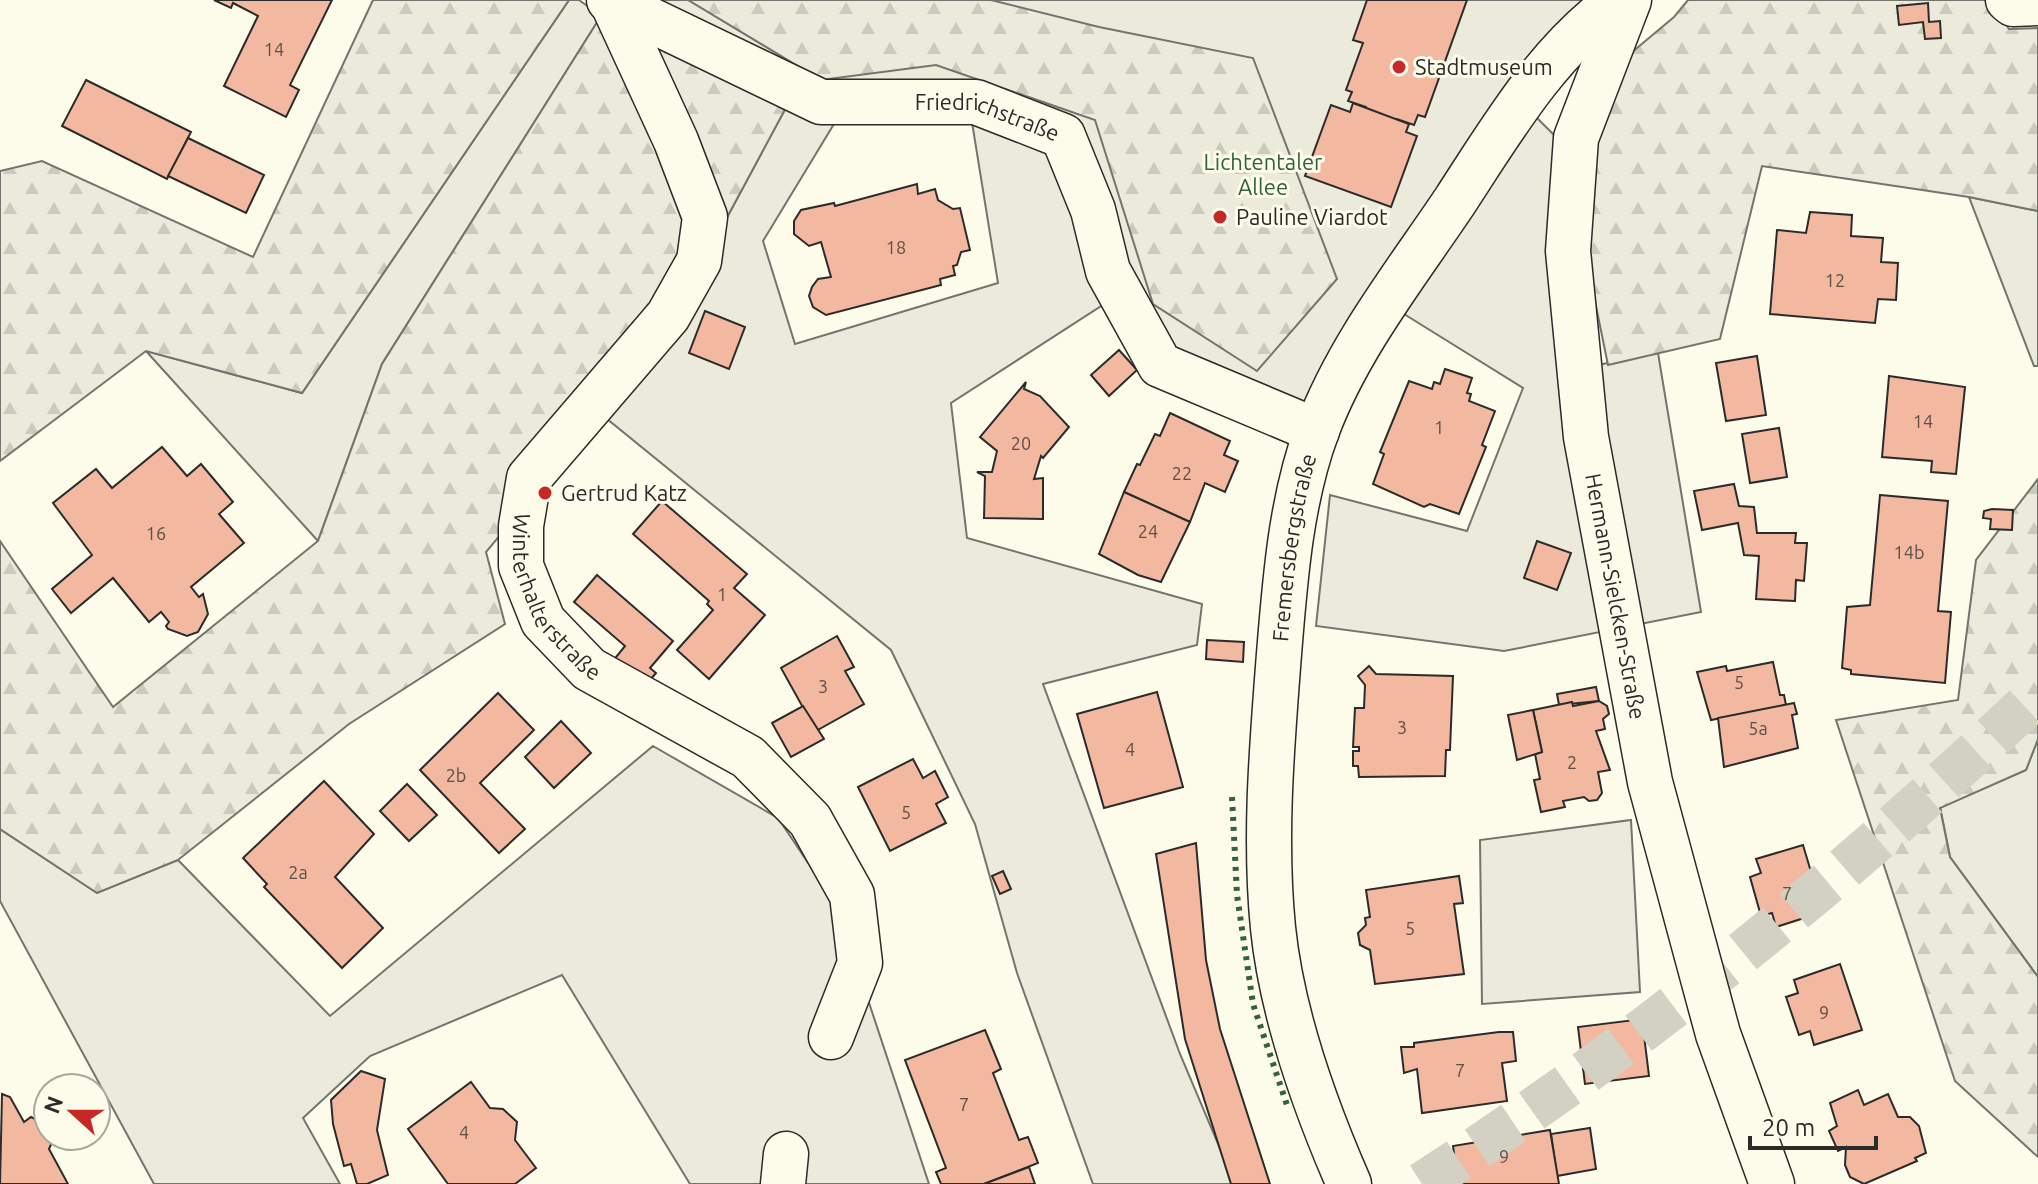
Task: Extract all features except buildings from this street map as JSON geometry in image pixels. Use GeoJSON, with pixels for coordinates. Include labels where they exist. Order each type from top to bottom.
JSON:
{"type":"FeatureCollection","features":[{"type":"Feature","properties":{"kind":"street","name":"Fremersbergstraße"},"geometry":{"type":"LineString","coordinates":[[1349,1184],[1334,1150],[1286,1000],[1274,929],[1269,855],[1270,766],[1294,520],[1317,431],[1354,354],[1511,117],[1562,50],[1590,20],[1619,0]]}},
{"type":"Feature","properties":{"kind":"street","name":"Hermann-Sielcken-Straße"},"geometry":{"type":"LineString","coordinates":[[1629,0],[1576,138],[1568,251],[1586,437],[1650,782],[1718,1034],[1772,1184]]}},
{"type":"Feature","properties":{"kind":"street"},"geometry":{"type":"LineString","coordinates":[[2008,0],[2013,4],[2038,3]]}},
{"type":"Feature","properties":{"kind":"street","name":"Friedrichstraße"},"geometry":{"type":"LineString","coordinates":[[611,1],[821,102],[976,102],[1063,136],[1093,210],[1108,271],[1160,365],[1317,431]]}},
{"type":"Feature","properties":{"kind":"street","name":"Winterhalterstraße"},"geometry":{"type":"LineString","coordinates":[[611,1],[676,141],[705,217],[699,261],[668,316],[529,478],[521,526],[521,566],[543,621],[589,669],[748,757],[810,820],[852,895],[860,963],[831,1037]]}},
{"type":"Feature","properties":{"kind":"green space"},"geometry":{"type":"Polygon","coordinates":[[[373,0],[569,0],[302,393],[146,351],[0,461],[0,171],[42,161],[253,257],[373,0]]]}},
{"type":"Feature","properties":{"kind":"green space"},"geometry":{"type":"Polygon","coordinates":[[[569,0],[579,0],[601,16],[382,364],[318,541],[146,351],[302,393],[569,0]]]}},
{"type":"Feature","properties":{"kind":"green space","name":"Lichtentaler Allee"},"geometry":{"type":"Polygon","coordinates":[[[609,0],[1619,0],[1317,431],[1160,365],[1063,136],[821,102],[609,0]]]}},
{"type":"Feature","properties":{"kind":"green space"},"geometry":{"type":"Polygon","coordinates":[[[688,0],[991,0],[1099,27],[1253,58],[1337,279],[1257,371],[1153,304],[1095,120],[936,65],[821,80],[688,0]]]}},
{"type":"Feature","properties":{"kind":"green space"},"geometry":{"type":"Polygon","coordinates":[[[1688,0],[1989,0],[2009,29],[2038,28],[2038,211],[1969,197],[1762,166],[1720,339],[1608,365],[1585,252],[1593,146],[1625,58],[1674,17],[1688,0]]]}},
{"type":"Feature","properties":{"kind":"green space"},"geometry":{"type":"Polygon","coordinates":[[[601,16],[789,102],[674,316],[601,414],[486,552],[505,624],[349,724],[178,860],[97,893],[0,829],[0,541],[113,707],[318,541],[382,364],[601,16]]]}},
{"type":"Feature","properties":{"kind":"green space"},"geometry":{"type":"Polygon","coordinates":[[[789,102],[837,119],[763,241],[795,344],[998,283],[970,110],[1058,139],[1115,297],[951,403],[967,538],[1202,604],[1197,645],[1043,684],[1180,1054],[1235,1184],[1093,1184],[1017,973],[975,824],[891,650],[601,414],[674,316],[789,102]]]}},
{"type":"Feature","properties":{"kind":"green space"},"geometry":{"type":"Polygon","coordinates":[[[1531,112],[1565,146],[1568,371],[1658,353],[1701,612],[1504,651],[1316,626],[1330,495],[1467,531],[1523,388],[1404,314],[1531,112]]]}},
{"type":"Feature","properties":{"kind":"green space"},"geometry":{"type":"Polygon","coordinates":[[[1969,197],[2038,211],[2038,366],[2034,366],[1969,197]]]}},
{"type":"Feature","properties":{"kind":"green space"},"geometry":{"type":"Polygon","coordinates":[[[2038,479],[2038,739],[2026,770],[1940,808],[1950,857],[2038,977],[2038,1157],[1955,1081],[1836,720],[1958,700],[1976,560],[2038,479]]]}},
{"type":"Feature","properties":{"kind":"green space"},"geometry":{"type":"Polygon","coordinates":[[[2038,739],[2038,977],[1950,857],[1940,807],[2026,770],[2038,739]]]}},
{"type":"Feature","properties":{"kind":"green space"},"geometry":{"type":"Polygon","coordinates":[[[653,746],[778,818],[837,906],[929,1184],[690,1184],[562,975],[370,1056],[303,1118],[340,1184],[154,1184],[112,1107],[112,1072],[93,1072],[0,901],[0,829],[97,893],[178,860],[330,1016],[653,746]]]}},
{"type":"Feature","properties":{"kind":"green space"},"geometry":{"type":"Polygon","coordinates":[[[1631,820],[1640,992],[1482,1004],[1480,840],[1631,820]]]}},
{"type":"Feature","properties":{"kind":"tunnel"},"geometry":{"type":"LineString","coordinates":[[1422,1184],[1585,1073],[1742,953],[1893,827],[2038,694]]}},
{"type":"Feature","properties":{"kind":"hedge"},"geometry":{"type":"LineString","coordinates":[[1232,797],[1237,895],[1253,1004],[1287,1105]]}},
{"type":"Feature","properties":{"kind":"place","name":"Stadtmuseum"},"geometry":{"type":"Point","coordinates":[1399,67]}},
{"type":"Feature","properties":{"kind":"place","name":"Pauline Viardot"},"geometry":{"type":"Point","coordinates":[1220,217]}},
{"type":"Feature","properties":{"kind":"place","name":"Gertrud Katz"},"geometry":{"type":"Point","coordinates":[545,493]}}]}
